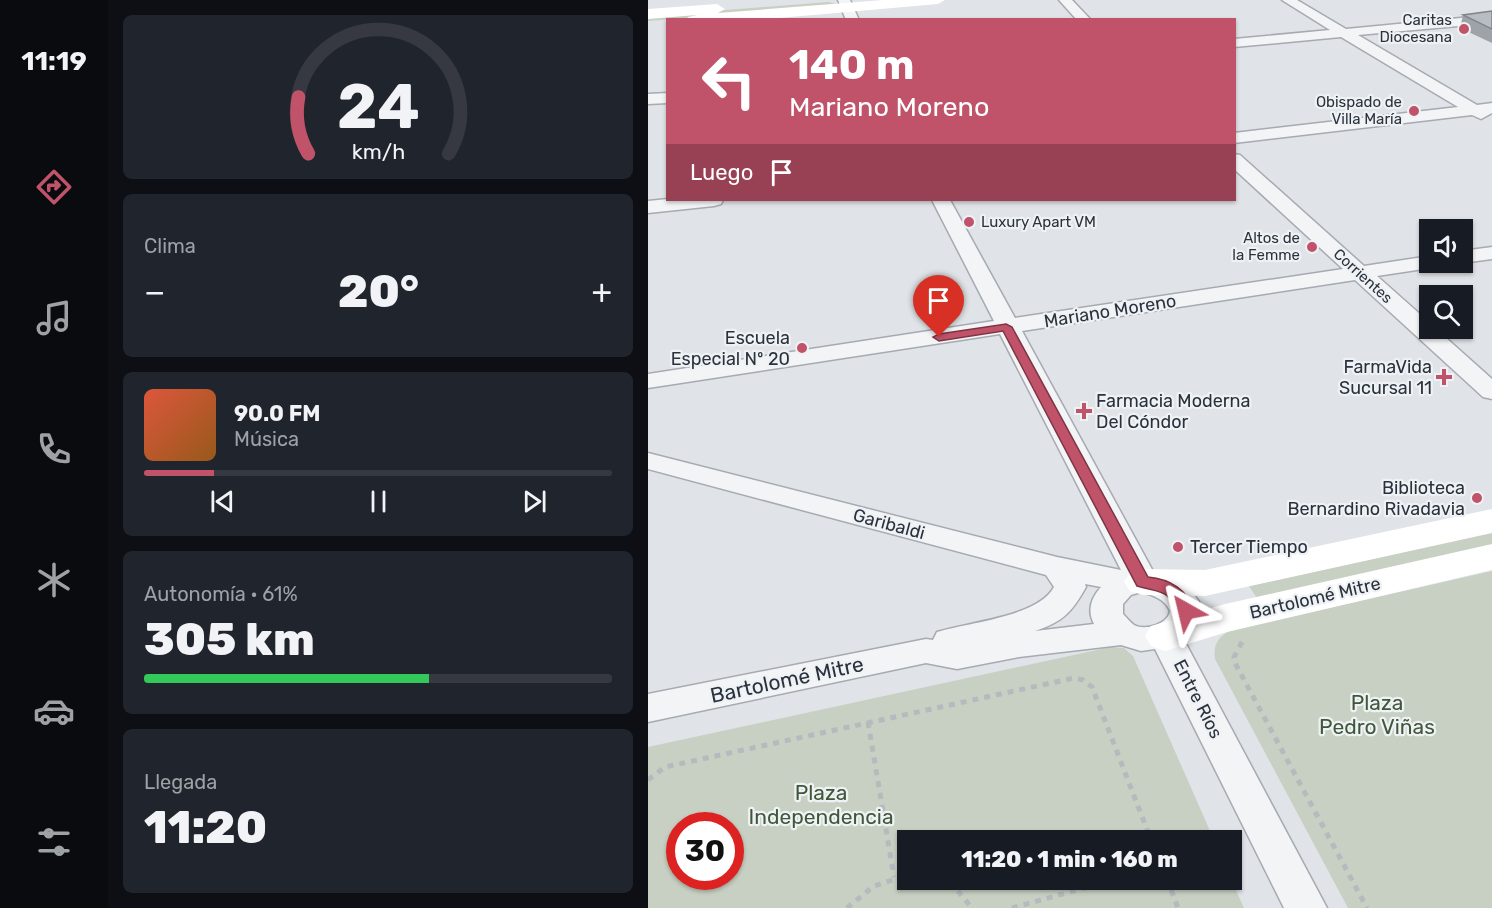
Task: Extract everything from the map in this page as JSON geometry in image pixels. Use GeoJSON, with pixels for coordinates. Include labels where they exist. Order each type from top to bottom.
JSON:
{"type":"FeatureCollection","features":[{"type":"Feature","properties":{"kind":"main road"},"geometry":{"type":"LineString","coordinates":[[648,14],[826,0]]}},
{"type":"Feature","properties":{"kind":"main road"},"geometry":{"type":"LineString","coordinates":[[722,18],[938,0]]}},
{"type":"Feature","properties":{"kind":"main road"},"geometry":{"type":"LineString","coordinates":[[648,23],[666,22]]}},
{"type":"Feature","properties":{"kind":"main road","name":"Bartolomé Mitre"},"geometry":{"type":"LineString","coordinates":[[1137,583],[1206,583],[1492,521]]}},
{"type":"Feature","properties":{"kind":"main road","name":"Bartolomé Mitre"},"geometry":{"type":"LineString","coordinates":[[1165,636],[1225,618],[1492,557]]}},
{"type":"Feature","properties":{"kind":"street"},"geometry":{"type":"LineString","coordinates":[[1065,0],[1083,18]]}},
{"type":"Feature","properties":{"kind":"street"},"geometry":{"type":"LineString","coordinates":[[1288,0],[1492,120]]}},
{"type":"Feature","properties":{"kind":"street"},"geometry":{"type":"LineString","coordinates":[[1236,43],[1492,19]]}},
{"type":"Feature","properties":{"kind":"street"},"geometry":{"type":"LineString","coordinates":[[648,99],[666,98]]}},
{"type":"Feature","properties":{"kind":"street"},"geometry":{"type":"LineString","coordinates":[[1236,138],[1492,108]]}},
{"type":"Feature","properties":{"kind":"street","name":"Corrientes"},"geometry":{"type":"LineString","coordinates":[[1236,161],[1492,392]]}},
{"type":"Feature","properties":{"kind":"street"},"geometry":{"type":"LineString","coordinates":[[648,207],[705,201]]}},
{"type":"Feature","properties":{"kind":"street"},"geometry":{"type":"LineString","coordinates":[[942,201],[1137,583]]}},
{"type":"Feature","properties":{"kind":"street"},"geometry":{"type":"LineString","coordinates":[[1473,256],[1492,253]]}},
{"type":"Feature","properties":{"kind":"street","name":"Mariano Moreno"},"geometry":{"type":"LineString","coordinates":[[648,381],[1419,264]]}},
{"type":"Feature","properties":{"kind":"street","name":"Garibaldi"},"geometry":{"type":"LineString","coordinates":[[648,461],[1057,567],[1137,583]]}},
{"type":"Feature","properties":{"kind":"street","name":"Bartolomé Mitre"},"geometry":{"type":"LineString","coordinates":[[648,708],[926,651],[954,639],[1014,625],[1054,610],[1062,603],[1070,587],[1067,577],[1057,567]]}},
{"type":"Feature","properties":{"kind":"street"},"geometry":{"type":"LineString","coordinates":[[1122,633],[1107,618],[1105,609],[1112,593],[1137,583],[1164,586],[1174,591],[1184,602],[1185,619],[1181,626],[1165,636]]}},
{"type":"Feature","properties":{"kind":"street","name":"Bartolomé Mitre"},"geometry":{"type":"LineString","coordinates":[[926,651],[957,656],[1019,645],[1122,633],[1141,639],[1165,636]]}},
{"type":"Feature","properties":{"kind":"street","name":"Entre Ríos"},"geometry":{"type":"LineString","coordinates":[[1165,636],[1306,908]]}},
{"type":"Feature","properties":{"kind":"path"},"geometry":{"type":"LineString","coordinates":[[1246,640],[1240,643],[1234,657],[1235,663],[1367,908]]}},
{"type":"Feature","properties":{"kind":"path"},"geometry":{"type":"LineString","coordinates":[[648,780],[665,768],[1074,678],[1083,680],[1092,687],[1147,830]]}},
{"type":"Feature","properties":{"kind":"path"},"geometry":{"type":"LineString","coordinates":[[868,722],[894,877]]}},
{"type":"Feature","properties":{"kind":"path"},"geometry":{"type":"LineString","coordinates":[[847,908],[863,892],[897,877]]}},
{"type":"Feature","properties":{"kind":"path"},"geometry":{"type":"LineString","coordinates":[[956,890],[965,897],[972,908]]}},
{"type":"Feature","properties":{"kind":"path"},"geometry":{"type":"LineString","coordinates":[[1012,908],[1077,890]]}},
{"type":"Feature","properties":{"kind":"path"},"geometry":{"type":"LineString","coordinates":[[1171,890],[1178,908]]}},
{"type":"Feature","properties":{"kind":"green space"},"geometry":{"type":"Polygon","coordinates":[[[828,2],[837,4],[831,7],[648,21],[648,16],[828,2]]]}},
{"type":"Feature","properties":{"kind":"green space"},"geometry":{"type":"Polygon","coordinates":[[[1492,532],[1492,547],[1258,600],[1249,586],[1492,532]]]}},
{"type":"Feature","properties":{"kind":"green space","name":"Plaza Pedro Viñas"},"geometry":{"type":"Polygon","coordinates":[[[1492,571],[1492,908],[1348,908],[1215,659],[1216,645],[1223,635],[1232,630],[1492,571]]]}},
{"type":"Feature","properties":{"kind":"green space","name":"Plaza Independencia"},"geometry":{"type":"Polygon","coordinates":[[[1111,647],[1124,648],[1133,656],[1210,830],[897,830],[897,890],[1236,890],[1244,908],[648,908],[648,747],[1111,647]]]}},
{"type":"Feature","properties":{"kind":"building"},"geometry":{"type":"Polygon","coordinates":[[[1492,11],[1492,29],[1463,15],[1492,11]]]}},
{"type":"Feature","properties":{"kind":"place","name":"Caritas Diocesana"},"geometry":{"type":"Point","coordinates":[1464,29]}},
{"type":"Feature","properties":{"kind":"place","name":"Obispado de Villa María"},"geometry":{"type":"Point","coordinates":[1414,111]}},
{"type":"Feature","properties":{"kind":"place","name":"Luxury Apart VM"},"geometry":{"type":"Point","coordinates":[969,222]}},
{"type":"Feature","properties":{"kind":"place","name":"Altos de la Femme"},"geometry":{"type":"Point","coordinates":[1312,247]}},
{"type":"Feature","properties":{"kind":"place","name":"Escuela Especial Nº 20"},"geometry":{"type":"Point","coordinates":[802,348]}},
{"type":"Feature","properties":{"kind":"place","name":"FarmaVida Sucursal 11"},"geometry":{"type":"Point","coordinates":[1444,377]}},
{"type":"Feature","properties":{"kind":"place","name":"Farmacia Moderna Del Cóndor"},"geometry":{"type":"Point","coordinates":[1084,411]}},
{"type":"Feature","properties":{"kind":"place","name":"Biblioteca Bernardino Rivadavia"},"geometry":{"type":"Point","coordinates":[1477,498]}},
{"type":"Feature","properties":{"kind":"place","name":"Tercer Tiempo"},"geometry":{"type":"Point","coordinates":[1178,547]}},
{"type":"Feature","properties":{"kind":"route"},"geometry":{"type":"LineString","coordinates":[[939,337],[1006,327],[1143,582],[1155,583],[1174,591],[1184,602],[1186,611]]}}]}
